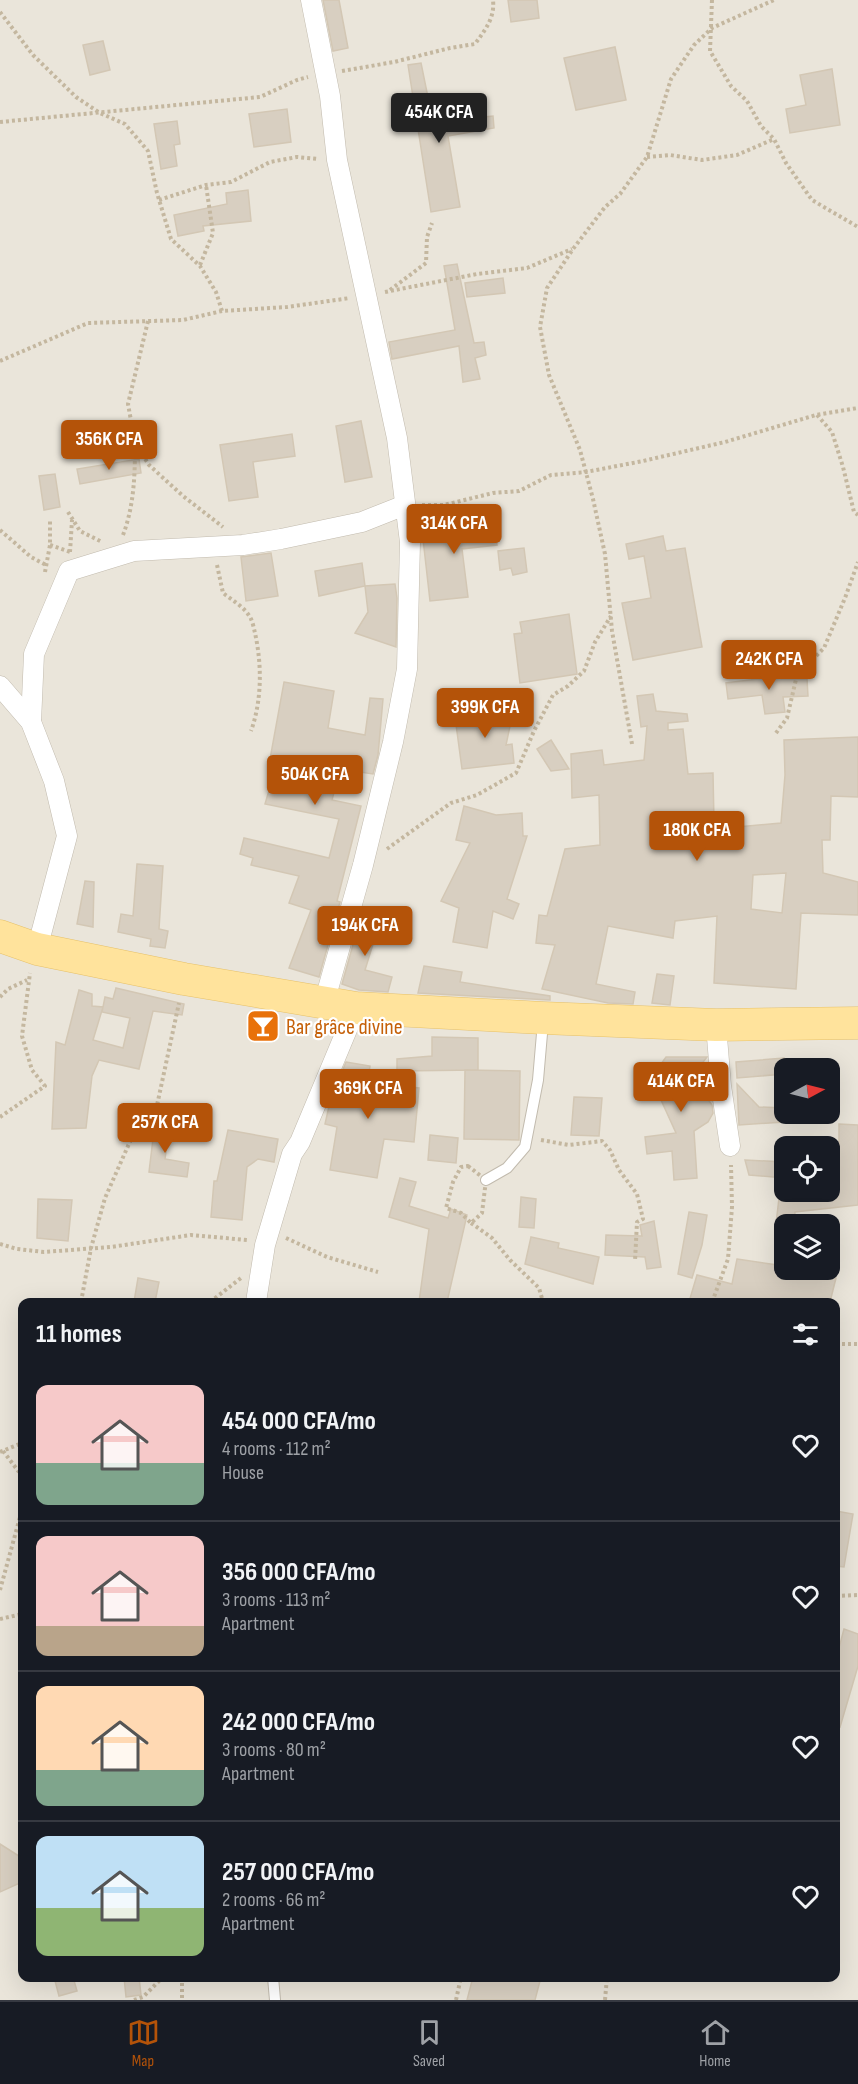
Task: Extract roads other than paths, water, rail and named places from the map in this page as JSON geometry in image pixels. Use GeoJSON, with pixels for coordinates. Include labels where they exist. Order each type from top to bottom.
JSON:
{"type":"FeatureCollection","features":[{"type":"Feature","properties":{"kind":"main road"},"geometry":{"type":"LineString","coordinates":[[0,936],[37,949],[184,980],[356,1008],[716,1025],[858,1023]]}},
{"type":"Feature","properties":{"kind":"street"},"geometry":{"type":"LineString","coordinates":[[311,0],[327,73],[337,160],[351,232],[366,289],[397,438],[410,542],[407,669],[393,742],[363,865],[324,1003]]}},
{"type":"Feature","properties":{"kind":"street"},"geometry":{"type":"LineString","coordinates":[[31,722],[34,654],[70,562],[120,552],[174,547],[243,545],[362,522],[405,505]]}},
{"type":"Feature","properties":{"kind":"street"},"geometry":{"type":"LineString","coordinates":[[0,686],[31,722],[54,781],[67,836],[37,949]]}},
{"type":"Feature","properties":{"kind":"street"},"geometry":{"type":"LineString","coordinates":[[257,1298],[268,1237],[292,1154],[300,1142],[356,1008]]}},
{"type":"Feature","properties":{"kind":"street"},"geometry":{"type":"LineString","coordinates":[[716,1025],[721,1086],[730,1146]]}},
{"type":"Feature","properties":{"kind":"lane"},"geometry":{"type":"LineString","coordinates":[[486,1180],[507,1168],[525,1147],[538,1080],[543,1018]]}},
{"type":"Feature","properties":{"kind":"lane"},"geometry":{"type":"LineString","coordinates":[[273,1982],[275,2000]]}},
{"type":"Feature","properties":{"kind":"place","name":"Bar grâce divine"},"geometry":{"type":"Point","coordinates":[263,1026]}}]}
